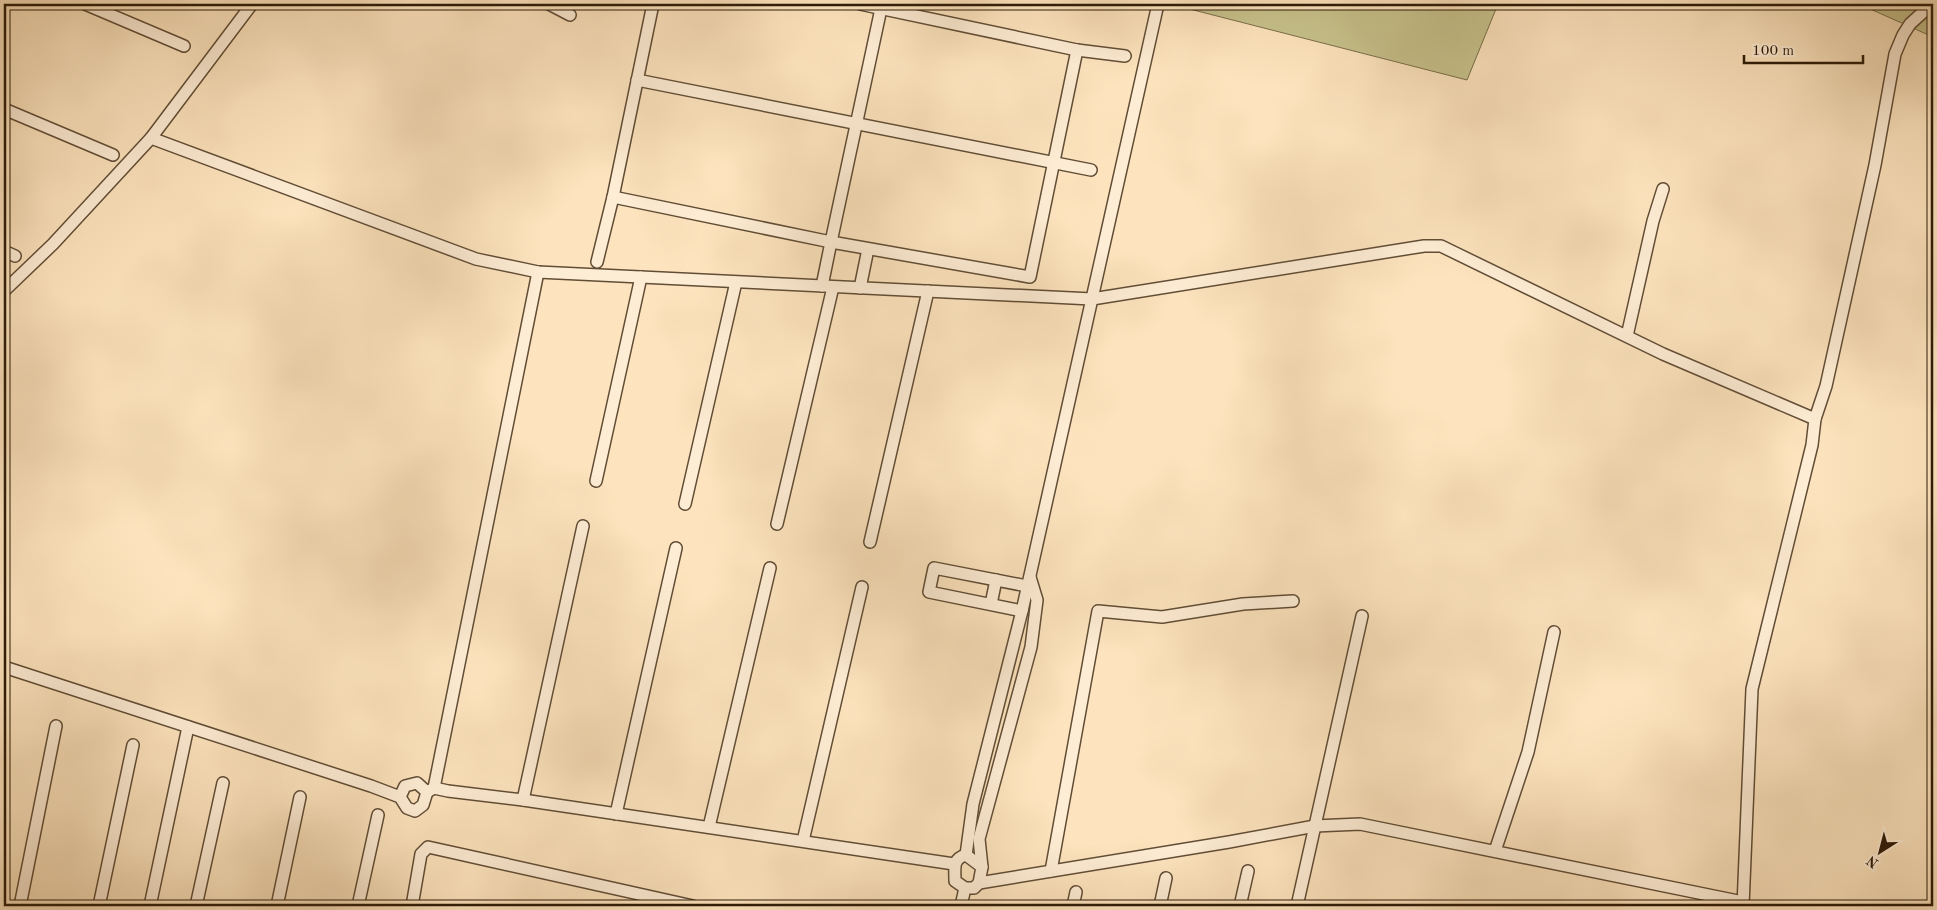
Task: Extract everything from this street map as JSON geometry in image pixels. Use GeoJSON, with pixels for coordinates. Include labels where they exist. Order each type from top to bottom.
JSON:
{"type":"FeatureCollection","features":[{"type":"Feature","properties":{"kind":"street"},"geometry":{"type":"LineString","coordinates":[[85,4],[184,46]]}},
{"type":"Feature","properties":{"kind":"street"},"geometry":{"type":"LineString","coordinates":[[4,291],[53,244],[151,138],[252,4]]}},
{"type":"Feature","properties":{"kind":"street"},"geometry":{"type":"LineString","coordinates":[[549,4],[570,15]]}},
{"type":"Feature","properties":{"kind":"street"},"geometry":{"type":"LineString","coordinates":[[597,262],[613,197],[653,4]]}},
{"type":"Feature","properties":{"kind":"street"},"geometry":{"type":"LineString","coordinates":[[860,4],[882,6],[1076,50],[1125,56]]}},
{"type":"Feature","properties":{"kind":"street"},"geometry":{"type":"LineString","coordinates":[[966,854],[974,804],[1022,611],[1158,4]]}},
{"type":"Feature","properties":{"kind":"street"},"geometry":{"type":"LineString","coordinates":[[979,882],[1315,826],[1360,824],[1743,904],[1752,689],[1812,445],[1815,419],[1826,386],[1875,165],[1896,54],[1903,35],[1910,24],[1932,4]]}},
{"type":"Feature","properties":{"kind":"street"},"geometry":{"type":"LineString","coordinates":[[777,524],[828,286],[831,242],[882,6]]}},
{"type":"Feature","properties":{"kind":"street"},"geometry":{"type":"LineString","coordinates":[[613,197],[831,242],[1030,277],[1076,50]]}},
{"type":"Feature","properties":{"kind":"street"},"geometry":{"type":"LineString","coordinates":[[637,80],[1091,170]]}},
{"type":"Feature","properties":{"kind":"street"},"geometry":{"type":"LineString","coordinates":[[4,109],[113,155]]}},
{"type":"Feature","properties":{"kind":"street"},"geometry":{"type":"LineString","coordinates":[[151,138],[476,259],[538,272],[1092,299],[1424,246],[1442,246],[1663,354],[1815,419]]}},
{"type":"Feature","properties":{"kind":"street"},"geometry":{"type":"LineString","coordinates":[[1627,336],[1653,221],[1663,189]]}},
{"type":"Feature","properties":{"kind":"street"},"geometry":{"type":"LineString","coordinates":[[860,288],[868,249]]}},
{"type":"Feature","properties":{"kind":"street"},"geometry":{"type":"LineString","coordinates":[[4,251],[15,256]]}},
{"type":"Feature","properties":{"kind":"street"},"geometry":{"type":"LineString","coordinates":[[4,667],[400,797],[407,808],[414,811],[423,805],[431,790],[538,272]]}},
{"type":"Feature","properties":{"kind":"street"},"geometry":{"type":"LineString","coordinates":[[596,481],[641,277]]}},
{"type":"Feature","properties":{"kind":"street"},"geometry":{"type":"LineString","coordinates":[[685,504],[736,282]]}},
{"type":"Feature","properties":{"kind":"street"},"geometry":{"type":"LineString","coordinates":[[870,542],[928,292]]}},
{"type":"Feature","properties":{"kind":"street"},"geometry":{"type":"LineString","coordinates":[[523,800],[583,526]]}},
{"type":"Feature","properties":{"kind":"street"},"geometry":{"type":"LineString","coordinates":[[616,814],[676,548]]}},
{"type":"Feature","properties":{"kind":"street"},"geometry":{"type":"LineString","coordinates":[[709,827],[770,568]]}},
{"type":"Feature","properties":{"kind":"street"},"geometry":{"type":"LineString","coordinates":[[1022,611],[929,592],[934,568],[996,580],[1029,580]]}},
{"type":"Feature","properties":{"kind":"street"},"geometry":{"type":"LineString","coordinates":[[991,604],[996,580]]}},
{"type":"Feature","properties":{"kind":"street"},"geometry":{"type":"LineString","coordinates":[[966,854],[958,857],[954,864],[955,881],[965,888],[974,888],[979,882],[982,867],[979,839],[1031,647],[1037,600],[1029,580]]}},
{"type":"Feature","properties":{"kind":"street"},"geometry":{"type":"LineString","coordinates":[[803,841],[862,587]]}},
{"type":"Feature","properties":{"kind":"street"},"geometry":{"type":"LineString","coordinates":[[1051,871],[1098,611],[1162,617],[1243,604],[1293,601]]}},
{"type":"Feature","properties":{"kind":"street"},"geometry":{"type":"LineString","coordinates":[[1297,906],[1362,616]]}},
{"type":"Feature","properties":{"kind":"street"},"geometry":{"type":"LineString","coordinates":[[1496,851],[1528,752],[1554,632]]}},
{"type":"Feature","properties":{"kind":"street"},"geometry":{"type":"LineString","coordinates":[[20,906],[56,726]]}},
{"type":"Feature","properties":{"kind":"street"},"geometry":{"type":"LineString","coordinates":[[150,906],[188,727]]}},
{"type":"Feature","properties":{"kind":"street"},"geometry":{"type":"LineString","coordinates":[[99,906],[133,745]]}},
{"type":"Feature","properties":{"kind":"street"},"geometry":{"type":"LineString","coordinates":[[196,906],[223,783]]}},
{"type":"Feature","properties":{"kind":"street"},"geometry":{"type":"LineString","coordinates":[[400,797],[404,786],[417,783],[431,790],[523,800],[954,864]]}},
{"type":"Feature","properties":{"kind":"street"},"geometry":{"type":"LineString","coordinates":[[278,906],[300,797]]}},
{"type":"Feature","properties":{"kind":"street"},"geometry":{"type":"LineString","coordinates":[[358,906],[378,815]]}},
{"type":"Feature","properties":{"kind":"street"},"geometry":{"type":"LineString","coordinates":[[412,906],[421,854],[428,847],[693,906]]}},
{"type":"Feature","properties":{"kind":"street"},"geometry":{"type":"LineString","coordinates":[[966,854],[982,867]]}},
{"type":"Feature","properties":{"kind":"street"},"geometry":{"type":"LineString","coordinates":[[1240,906],[1248,871]]}},
{"type":"Feature","properties":{"kind":"street"},"geometry":{"type":"LineString","coordinates":[[1160,906],[1166,878]]}},
{"type":"Feature","properties":{"kind":"street"},"geometry":{"type":"LineString","coordinates":[[961,906],[965,888]]}},
{"type":"Feature","properties":{"kind":"street"},"geometry":{"type":"LineString","coordinates":[[1073,906],[1076,892]]}},
{"type":"Feature","properties":{"kind":"shaded area"},"geometry":{"type":"Polygon","coordinates":[[[1170,4],[1498,4],[1467,80],[1170,4]]]}},
{"type":"Feature","properties":{"kind":"shaded area"},"geometry":{"type":"Polygon","coordinates":[[[1859,4],[1933,4],[1933,37],[1859,4]]]}}]}
